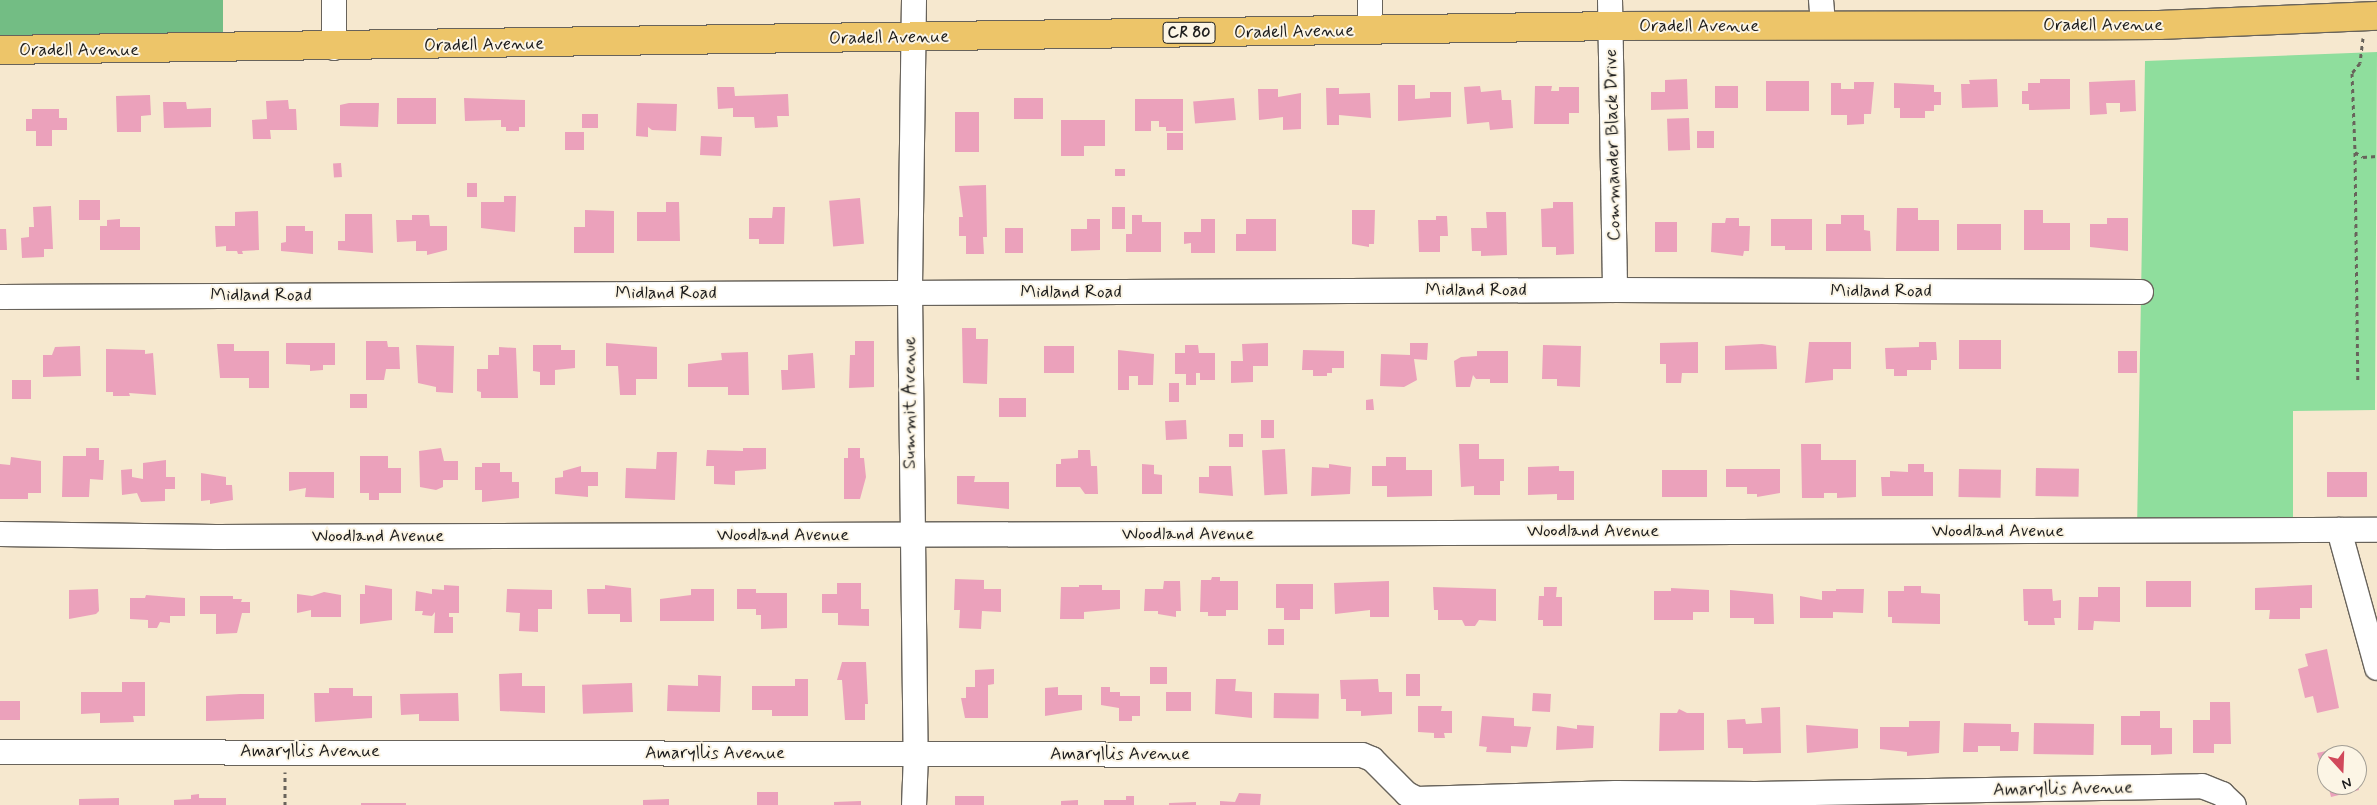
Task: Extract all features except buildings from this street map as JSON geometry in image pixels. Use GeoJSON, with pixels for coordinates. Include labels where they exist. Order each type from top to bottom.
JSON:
{"type":"FeatureCollection","features":[{"type":"Feature","properties":{"kind":"main road","name":"Oradell Avenue"},"geometry":{"type":"LineString","coordinates":[[0,50],[334,48],[1370,31],[1610,13],[1822,13],[2159,25],[2370,27]]}},
{"type":"Feature","properties":{"kind":"street"},"geometry":{"type":"LineString","coordinates":[[334,0],[334,48]]}},
{"type":"Feature","properties":{"kind":"street","name":"Summit Avenue"},"geometry":{"type":"LineString","coordinates":[[914,0],[910,292],[911,535],[916,754],[914,805]]}},
{"type":"Feature","properties":{"kind":"street"},"geometry":{"type":"LineString","coordinates":[[1370,0],[1370,31]]}},
{"type":"Feature","properties":{"kind":"street","name":"Commander Black Drive"},"geometry":{"type":"LineString","coordinates":[[1610,13],[1615,290]]}},
{"type":"Feature","properties":{"kind":"street","name":"Midland Road"},"geometry":{"type":"LineString","coordinates":[[0,296],[1615,290],[2141,292]]}},
{"type":"Feature","properties":{"kind":"street"},"geometry":{"type":"LineString","coordinates":[[2339,530],[2377,668]]}},
{"type":"Feature","properties":{"kind":"street","name":"Woodland Avenue"},"geometry":{"type":"LineString","coordinates":[[0,534],[216,536],[911,535],[2377,530]]}},
{"type":"Feature","properties":{"kind":"street","name":"Amaryllis Avenue"},"geometry":{"type":"LineString","coordinates":[[0,752],[285,751],[1362,756],[1372,759],[1407,794],[1417,799],[1616,793],[1756,800],[2202,786],[2228,799]]}},
{"type":"Feature","properties":{"kind":"path"},"geometry":{"type":"LineString","coordinates":[[2358,383],[2352,73],[2360,63],[2370,27]]}},
{"type":"Feature","properties":{"kind":"path"},"geometry":{"type":"LineString","coordinates":[[2355,152],[2363,157],[2377,156]]}},
{"type":"Feature","properties":{"kind":"path"},"geometry":{"type":"LineString","coordinates":[[285,751],[285,805]]}},
{"type":"Feature","properties":{"kind":"green space"},"geometry":{"type":"Polygon","coordinates":[[[0,0],[223,0],[223,50],[0,50],[0,0]]]}},
{"type":"Feature","properties":{"kind":"green space"},"geometry":{"type":"Polygon","coordinates":[[[2377,52],[2375,410],[2293,411],[2293,530],[2137,530],[2145,61],[2377,52]]]}}]}
